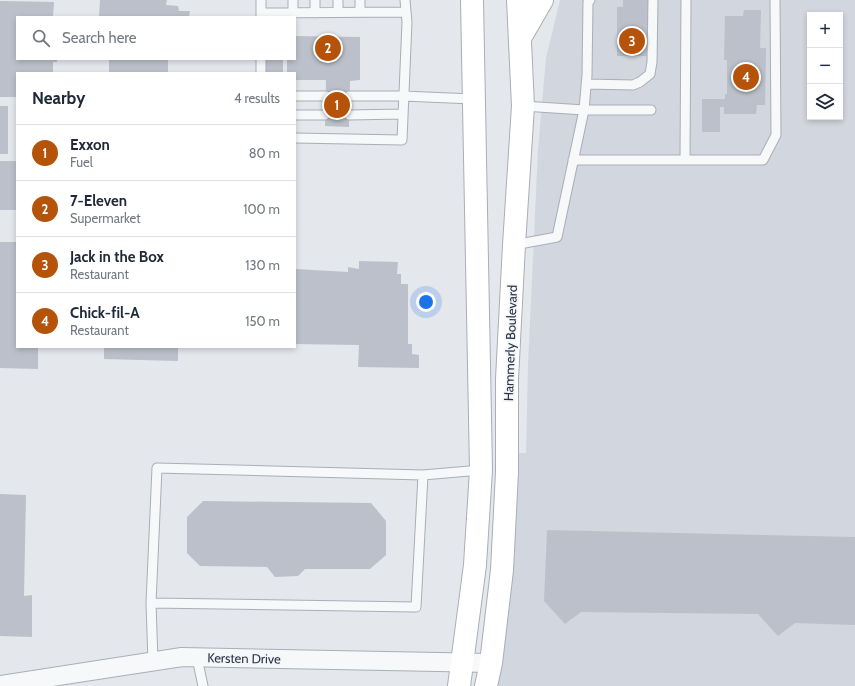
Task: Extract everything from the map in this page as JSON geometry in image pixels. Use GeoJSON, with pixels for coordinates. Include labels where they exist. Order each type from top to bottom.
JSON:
{"type":"FeatureCollection","features":[{"type":"Feature","properties":{"kind":"main road","name":"Hammerly Boulevard"},"geometry":{"type":"LineString","coordinates":[[486,686],[491,663],[502,570],[507,480],[507,379],[523,106],[518,0]]}},
{"type":"Feature","properties":{"kind":"main road"},"geometry":{"type":"LineString","coordinates":[[520,38],[542,0]]}},
{"type":"Feature","properties":{"kind":"main road"},"geometry":{"type":"LineString","coordinates":[[459,686],[475,565],[481,470],[478,378],[478,246],[469,6]]}},
{"type":"Feature","properties":{"kind":"street","name":"Kersten Drive"},"geometry":{"type":"LineString","coordinates":[[0,685],[182,657],[491,663]]}},
{"type":"Feature","properties":{"kind":"lane"},"geometry":{"type":"LineString","coordinates":[[261,0],[261,15],[315,12],[406,12]]}},
{"type":"Feature","properties":{"kind":"lane"},"geometry":{"type":"LineString","coordinates":[[293,0],[293,13]]}},
{"type":"Feature","properties":{"kind":"lane"},"geometry":{"type":"LineString","coordinates":[[315,0],[315,12]]}},
{"type":"Feature","properties":{"kind":"lane"},"geometry":{"type":"LineString","coordinates":[[338,0],[338,12]]}},
{"type":"Feature","properties":{"kind":"lane"},"geometry":{"type":"LineString","coordinates":[[360,0],[360,12]]}},
{"type":"Feature","properties":{"kind":"lane"},"geometry":{"type":"LineString","coordinates":[[296,138],[402,140],[406,12],[405,0]]}},
{"type":"Feature","properties":{"kind":"lane"},"geometry":{"type":"LineString","coordinates":[[514,245],[557,237],[584,110],[588,2],[590,0]]}},
{"type":"Feature","properties":{"kind":"lane"},"geometry":{"type":"LineString","coordinates":[[586,84],[633,85],[640,82],[650,74],[653,49],[653,0]]}},
{"type":"Feature","properties":{"kind":"lane"},"geometry":{"type":"LineString","coordinates":[[685,160],[686,0]]}},
{"type":"Feature","properties":{"kind":"lane"},"geometry":{"type":"LineString","coordinates":[[573,160],[762,160],[776,135],[775,0]]}},
{"type":"Feature","properties":{"kind":"lane"},"geometry":{"type":"LineString","coordinates":[[261,60],[261,72]]}},
{"type":"Feature","properties":{"kind":"lane"},"geometry":{"type":"LineString","coordinates":[[296,96],[326,96]]}},
{"type":"Feature","properties":{"kind":"lane"},"geometry":{"type":"LineString","coordinates":[[349,96],[403,96],[473,99]]}},
{"type":"Feature","properties":{"kind":"lane"},"geometry":{"type":"LineString","coordinates":[[523,106],[584,110],[651,110]]}},
{"type":"Feature","properties":{"kind":"lane"},"geometry":{"type":"LineString","coordinates":[[349,114],[402,114]]}},
{"type":"Feature","properties":{"kind":"lane"},"geometry":{"type":"LineString","coordinates":[[296,115],[325,115]]}},
{"type":"Feature","properties":{"kind":"lane"},"geometry":{"type":"LineString","coordinates":[[153,662],[151,603],[157,468],[423,475],[481,470]]}},
{"type":"Feature","properties":{"kind":"lane"},"geometry":{"type":"LineString","coordinates":[[151,603],[416,607],[423,475]]}},
{"type":"Feature","properties":{"kind":"lane"},"geometry":{"type":"LineString","coordinates":[[197,658],[203,686]]}},
{"type":"Feature","properties":{"kind":"shaded area"},"geometry":{"type":"Polygon","coordinates":[[[560,0],[855,0],[855,686],[486,686],[507,453],[526,453],[528,365],[538,150],[546,58],[560,0]]]}},
{"type":"Feature","properties":{"kind":"building"},"geometry":{"type":"Polygon","coordinates":[[[100,0],[167,0],[166,5],[178,6],[179,11],[190,11],[189,16],[99,16],[100,0]]]}},
{"type":"Feature","properties":{"kind":"building"},"geometry":{"type":"Polygon","coordinates":[[[623,0],[648,0],[648,14],[652,14],[652,25],[647,25],[647,56],[617,56],[617,7],[623,7],[623,0]]]}},
{"type":"Feature","properties":{"kind":"building"},"geometry":{"type":"Polygon","coordinates":[[[0,1],[54,2],[53,16],[16,16],[16,60],[57,60],[57,62],[53,62],[53,72],[16,72],[16,97],[0,97],[0,1]]]}},
{"type":"Feature","properties":{"kind":"building"},"geometry":{"type":"Polygon","coordinates":[[[744,10],[761,10],[760,48],[766,48],[765,105],[757,105],[756,114],[724,114],[724,107],[720,107],[720,132],[702,132],[702,99],[725,99],[725,94],[727,94],[727,60],[724,60],[725,16],[743,16],[744,10]]]}},
{"type":"Feature","properties":{"kind":"building"},"geometry":{"type":"Polygon","coordinates":[[[296,36],[360,37],[360,80],[350,81],[349,127],[325,126],[326,80],[296,80],[296,72],[287,72],[287,60],[296,60],[296,36]]]}},
{"type":"Feature","properties":{"kind":"building"},"geometry":{"type":"Polygon","coordinates":[[[109,60],[168,60],[168,72],[109,72],[109,60]]]}},
{"type":"Feature","properties":{"kind":"building"},"geometry":{"type":"Polygon","coordinates":[[[265,60],[283,60],[283,72],[264,72],[265,60]]]}},
{"type":"Feature","properties":{"kind":"building"},"geometry":{"type":"Polygon","coordinates":[[[0,106],[8,106],[8,154],[0,154],[0,106]]]}},
{"type":"Feature","properties":{"kind":"building"},"geometry":{"type":"Polygon","coordinates":[[[0,161],[16,161],[16,210],[0,210],[0,161]]]}},
{"type":"Feature","properties":{"kind":"building"},"geometry":{"type":"Polygon","coordinates":[[[0,242],[16,242],[16,348],[38,348],[38,369],[0,368],[0,242]]]}},
{"type":"Feature","properties":{"kind":"building"},"geometry":{"type":"Polygon","coordinates":[[[359,261],[398,262],[397,274],[401,274],[401,284],[408,284],[408,344],[412,344],[412,354],[419,355],[419,368],[358,367],[359,345],[296,344],[296,269],[348,272],[348,267],[359,269],[359,261]]]}},
{"type":"Feature","properties":{"kind":"building"},"geometry":{"type":"Polygon","coordinates":[[[104,348],[178,348],[178,361],[104,359],[104,348]]]}},
{"type":"Feature","properties":{"kind":"building"},"geometry":{"type":"Polygon","coordinates":[[[0,494],[26,495],[24,596],[32,595],[32,637],[0,636],[0,494]]]}},
{"type":"Feature","properties":{"kind":"building"},"geometry":{"type":"Polygon","coordinates":[[[203,501],[371,503],[386,521],[386,555],[370,569],[305,569],[298,576],[275,577],[267,567],[200,566],[187,553],[187,517],[203,501]]]}},
{"type":"Feature","properties":{"kind":"building"},"geometry":{"type":"Polygon","coordinates":[[[547,530],[855,537],[855,625],[795,623],[778,636],[758,614],[581,612],[565,624],[544,601],[547,530]]]}},
{"type":"Feature","properties":{"kind":"place","name":"Jack in the Box"},"geometry":{"type":"Point","coordinates":[632,41]}},
{"type":"Feature","properties":{"kind":"place","name":"7-Eleven"},"geometry":{"type":"Point","coordinates":[328,48]}},
{"type":"Feature","properties":{"kind":"place","name":"Chick-fil-A"},"geometry":{"type":"Point","coordinates":[746,77]}},
{"type":"Feature","properties":{"kind":"place","name":"Exxon"},"geometry":{"type":"Point","coordinates":[337,105]}}]}
